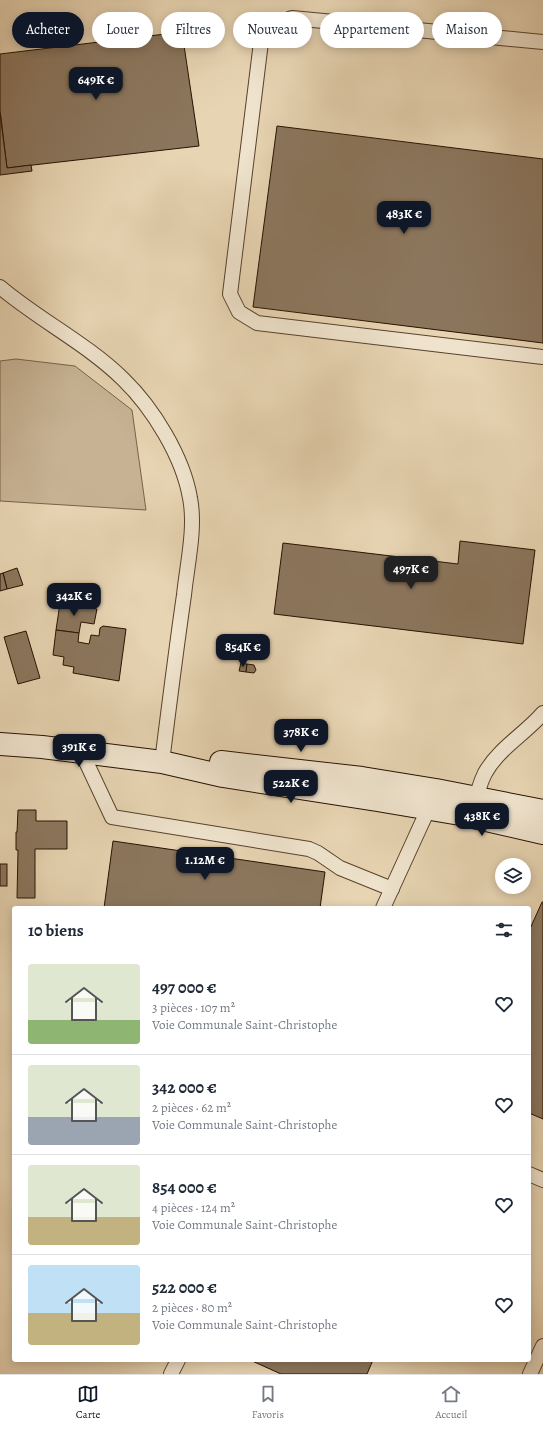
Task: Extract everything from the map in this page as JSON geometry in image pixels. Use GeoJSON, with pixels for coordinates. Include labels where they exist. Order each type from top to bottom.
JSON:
{"type":"FeatureCollection","features":[{"type":"Feature","properties":{"kind":"main road"},"geometry":{"type":"LineString","coordinates":[[0,744],[81,751],[162,762],[223,776],[432,799],[474,807],[543,811]]}},
{"type":"Feature","properties":{"kind":"main road"},"geometry":{"type":"LineString","coordinates":[[474,807],[543,833]]}},
{"type":"Feature","properties":{"kind":"lane"},"geometry":{"type":"LineString","coordinates":[[543,42],[292,18],[274,25],[261,42],[230,294],[239,312],[257,323],[543,357]]}},
{"type":"Feature","properties":{"kind":"lane"},"geometry":{"type":"LineString","coordinates":[[0,287],[14,299],[92,353],[124,379],[150,410],[179,463],[190,498],[192,516],[162,762]]}},
{"type":"Feature","properties":{"kind":"lane"},"geometry":{"type":"LineString","coordinates":[[474,807],[485,773],[492,762],[543,712]]}},
{"type":"Feature","properties":{"kind":"lane"},"geometry":{"type":"LineString","coordinates":[[81,751],[112,817],[309,849],[318,853],[340,868],[392,889]]}},
{"type":"Feature","properties":{"kind":"lane"},"geometry":{"type":"LineString","coordinates":[[384,906],[432,799]]}},
{"type":"Feature","properties":{"kind":"lane"},"geometry":{"type":"LineString","coordinates":[[531,1175],[543,1180]]}},
{"type":"Feature","properties":{"kind":"lane"},"geometry":{"type":"LineString","coordinates":[[530,1374],[543,1346]]}},
{"type":"Feature","properties":{"kind":"lane"},"geometry":{"type":"LineString","coordinates":[[172,1374],[177,1362]]}},
{"type":"Feature","properties":{"kind":"shaded area"},"geometry":{"type":"Polygon","coordinates":[[[16,359],[75,366],[132,410],[146,510],[0,501],[0,361],[16,359]]]}},
{"type":"Feature","properties":{"kind":"building"},"geometry":{"type":"Polygon","coordinates":[[[161,35],[161,48],[184,48],[199,146],[7,168],[0,110],[0,54],[50,48],[84,48],[84,44],[92,43],[92,48],[153,48],[153,36],[161,35]]]}},
{"type":"Feature","properties":{"kind":"building"},"geometry":{"type":"Polygon","coordinates":[[[0,113],[7,168],[31,165],[32,171],[0,175],[0,113]]]}},
{"type":"Feature","properties":{"kind":"building"},"geometry":{"type":"Polygon","coordinates":[[[277,126],[543,159],[543,343],[253,307],[277,126]]]}},
{"type":"Feature","properties":{"kind":"building"},"geometry":{"type":"Polygon","coordinates":[[[460,541],[535,550],[523,644],[274,614],[283,543],[458,564],[460,541]]]}},
{"type":"Feature","properties":{"kind":"building"},"geometry":{"type":"Polygon","coordinates":[[[17,568],[23,585],[7,589],[3,573],[17,568]]]}},
{"type":"Feature","properties":{"kind":"building"},"geometry":{"type":"Polygon","coordinates":[[[3,573],[7,589],[0,591],[0,574],[3,573]]]}},
{"type":"Feature","properties":{"kind":"building"},"geometry":{"type":"Polygon","coordinates":[[[60,603],[97,609],[94,624],[81,622],[79,633],[56,630],[60,603]]]}},
{"type":"Feature","properties":{"kind":"building"},"geometry":{"type":"Polygon","coordinates":[[[103,626],[126,629],[119,681],[73,673],[74,667],[63,665],[64,657],[53,655],[56,630],[79,633],[78,642],[89,644],[91,635],[99,636],[100,628],[103,626]]]}},
{"type":"Feature","properties":{"kind":"building"},"geometry":{"type":"Polygon","coordinates":[[[26,631],[40,678],[18,684],[4,637],[26,631]]]}},
{"type":"Feature","properties":{"kind":"building"},"geometry":{"type":"Polygon","coordinates":[[[241,663],[247,664],[246,672],[239,671],[241,663]]]}},
{"type":"Feature","properties":{"kind":"building"},"geometry":{"type":"Polygon","coordinates":[[[247,664],[254,665],[256,670],[254,673],[246,672],[247,664]]]}},
{"type":"Feature","properties":{"kind":"building"},"geometry":{"type":"Polygon","coordinates":[[[18,810],[36,810],[36,821],[67,821],[67,849],[35,849],[35,898],[17,898],[18,850],[16,850],[16,832],[18,810]]]}},
{"type":"Feature","properties":{"kind":"building"},"geometry":{"type":"Polygon","coordinates":[[[113,841],[325,872],[320,906],[104,906],[113,841]]]}},
{"type":"Feature","properties":{"kind":"building"},"geometry":{"type":"Polygon","coordinates":[[[0,864],[7,864],[7,886],[0,886],[0,864]]]}},
{"type":"Feature","properties":{"kind":"building"},"geometry":{"type":"Polygon","coordinates":[[[543,902],[543,1119],[531,1114],[531,927],[543,902]]]}},
{"type":"Feature","properties":{"kind":"building"},"geometry":{"type":"Polygon","coordinates":[[[254,1362],[372,1362],[367,1374],[281,1374],[254,1362]]]}}]}
